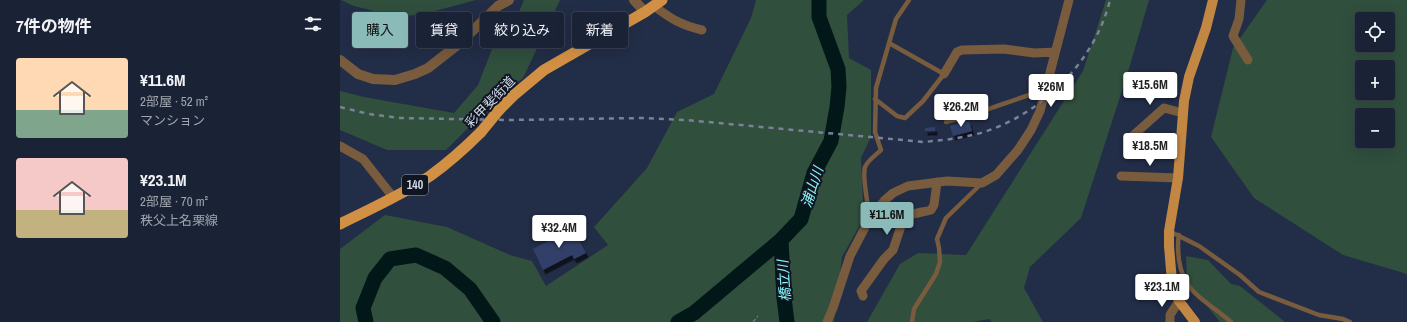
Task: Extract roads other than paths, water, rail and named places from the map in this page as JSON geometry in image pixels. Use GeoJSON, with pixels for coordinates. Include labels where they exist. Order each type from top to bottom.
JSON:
{"type":"FeatureCollection","features":[{"type":"Feature","properties":{"kind":"highway","name":"彩甲斐街道"},"geometry":{"type":"LineString","coordinates":[[340,224],[394,197],[429,177],[448,163],[480,132],[514,95],[544,70],[653,6]]}},
{"type":"Feature","properties":{"kind":"main road"},"geometry":{"type":"LineString","coordinates":[[1195,322],[1178,301],[1172,282],[1169,246],[1174,233],[1184,101],[1189,77],[1206,28],[1213,0]]}},
{"type":"Feature","properties":{"kind":"street"},"geometry":{"type":"LineString","coordinates":[[340,60],[358,74],[373,79],[395,80],[415,74],[428,68],[460,43],[498,6],[509,0]]}},
{"type":"Feature","properties":{"kind":"street"},"geometry":{"type":"LineString","coordinates":[[634,0],[653,6],[670,18],[686,26],[702,30]]}},
{"type":"Feature","properties":{"kind":"street"},"geometry":{"type":"LineString","coordinates":[[827,322],[850,256],[870,218],[884,200],[893,193],[908,186],[947,181],[982,183],[996,175],[1018,150],[1027,137],[1040,111],[1069,0]]}},
{"type":"Feature","properties":{"kind":"street"},"geometry":{"type":"LineString","coordinates":[[1241,0],[1240,19],[1233,36],[1248,60]]}},
{"type":"Feature","properties":{"kind":"street"},"geometry":{"type":"LineString","coordinates":[[944,74],[957,52],[962,50],[1004,49],[1034,53],[1055,52]]}},
{"type":"Feature","properties":{"kind":"street"},"geometry":{"type":"LineString","coordinates":[[1128,140],[1164,108],[1183,113]]}},
{"type":"Feature","properties":{"kind":"street"},"geometry":{"type":"LineString","coordinates":[[340,146],[363,159],[394,197]]}},
{"type":"Feature","properties":{"kind":"street"},"geometry":{"type":"LineString","coordinates":[[1121,176],[1178,178]]}},
{"type":"Feature","properties":{"kind":"street"},"geometry":{"type":"LineString","coordinates":[[863,296],[861,290],[864,285],[893,250],[903,220],[906,216],[931,210],[934,205],[937,182]]}},
{"type":"Feature","properties":{"kind":"street"},"geometry":{"type":"LineString","coordinates":[[1170,322],[1170,315],[1178,301]]}},
{"type":"Feature","properties":{"kind":"lane"},"geometry":{"type":"LineString","coordinates":[[870,218],[865,182],[865,167],[880,150],[875,132],[876,88],[888,42],[896,19],[909,0]]}},
{"type":"Feature","properties":{"kind":"lane"},"geometry":{"type":"LineString","coordinates":[[875,99],[897,116],[905,118],[923,101],[944,74],[888,42]]}},
{"type":"Feature","properties":{"kind":"lane"},"geometry":{"type":"LineString","coordinates":[[946,122],[966,117],[1045,90]]}},
{"type":"Feature","properties":{"kind":"lane"},"geometry":{"type":"LineString","coordinates":[[912,322],[914,309],[936,274],[940,262],[937,239],[946,218],[982,183]]}},
{"type":"Feature","properties":{"kind":"lane"},"geometry":{"type":"LineString","coordinates":[[1174,233],[1182,275],[1187,285],[1195,294],[1231,322]]}},
{"type":"Feature","properties":{"kind":"lane"},"geometry":{"type":"LineString","coordinates":[[1174,233],[1200,246],[1240,275],[1259,292],[1319,315],[1343,319],[1350,322]]}},
{"type":"Feature","properties":{"kind":"waterway","name":"浦山川"},"geometry":{"type":"LineString","coordinates":[[678,322],[694,313],[781,240],[801,219],[814,173],[831,141],[839,87],[838,69],[819,17],[819,0]]}},
{"type":"Feature","properties":{"kind":"waterway","name":"橋立川"},"geometry":{"type":"LineString","coordinates":[[781,240],[784,298],[787,322]]}},
{"type":"Feature","properties":{"kind":"waterway","name":"浦山川"},"geometry":{"type":"LineString","coordinates":[[366,322],[363,308],[375,278],[390,259],[416,255],[445,268],[470,289],[493,322]]}},
{"type":"Feature","properties":{"kind":"railway"},"geometry":{"type":"LineString","coordinates":[[340,107],[369,114],[400,118],[509,120],[644,118],[686,120],[924,142],[969,136],[1006,123],[1026,112],[1046,98],[1064,82],[1079,64],[1092,44],[1103,22],[1110,0]]}}]}
